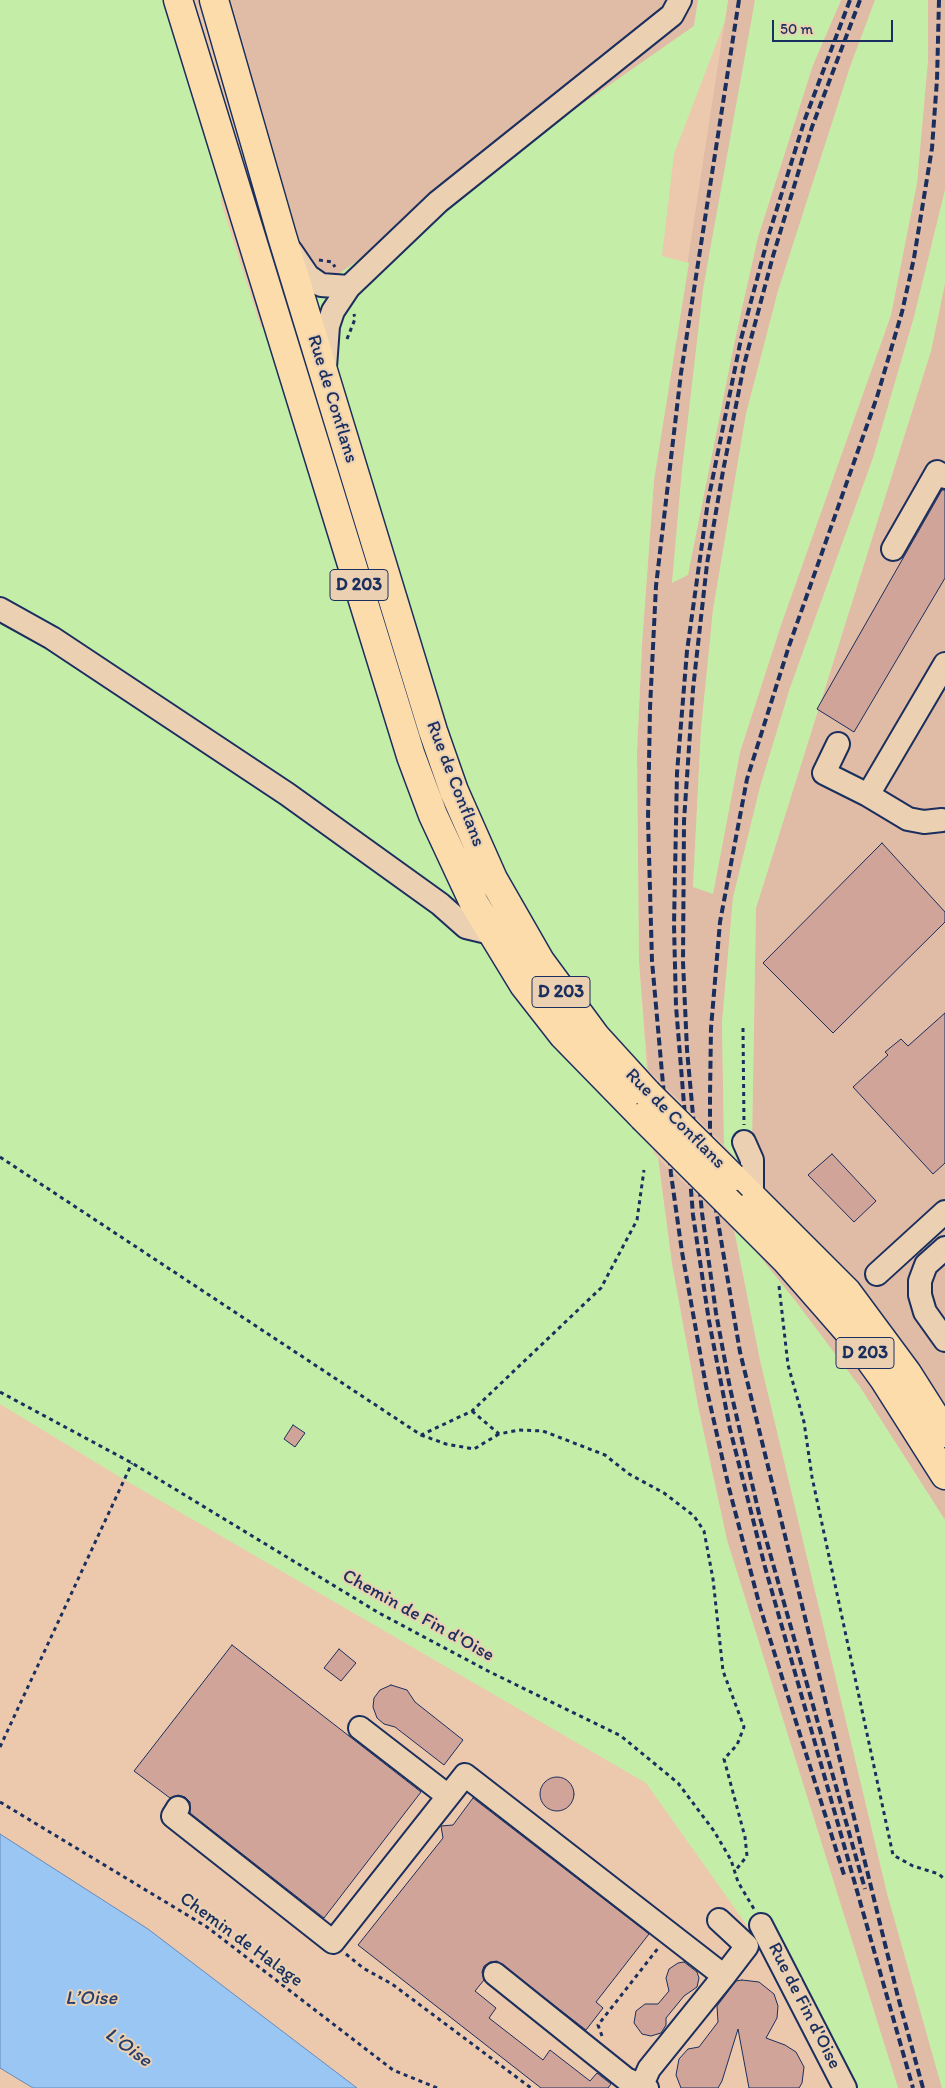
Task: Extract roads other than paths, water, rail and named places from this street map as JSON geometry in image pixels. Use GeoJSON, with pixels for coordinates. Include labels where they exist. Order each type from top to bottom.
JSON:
{"type":"FeatureCollection","features":[{"type":"Feature","properties":{"kind":"main road","name":"Rue de Conflans"},"geometry":{"type":"LineString","coordinates":[[178,0],[411,756],[453,859],[491,932],[524,985],[563,1035],[732,1176],[742,1201],[786,1260],[829,1308],[872,1363],[945,1475]]}},
{"type":"Feature","properties":{"kind":"main road","name":"Rue de Conflans"},"geometry":{"type":"LineString","coordinates":[[214,1],[282,236],[433,731],[469,828],[507,906],[540,961],[645,1105],[742,1201],[847,1292],[907,1373],[945,1433]]}},
{"type":"Feature","properties":{"kind":"street"},"geometry":{"type":"LineString","coordinates":[[324,373],[328,326],[333,310],[346,288],[438,202],[672,16],[680,0]]}},
{"type":"Feature","properties":{"kind":"street"},"geometry":{"type":"LineString","coordinates":[[282,236],[298,264],[308,276],[321,285],[346,288]]}},
{"type":"Feature","properties":{"kind":"street"},"geometry":{"type":"LineString","coordinates":[[893,549],[937,472],[945,476]]}},
{"type":"Feature","properties":{"kind":"street"},"geometry":{"type":"LineString","coordinates":[[0,609],[52,638],[287,794],[440,904],[466,927],[491,932]]}},
{"type":"Feature","properties":{"kind":"street"},"geometry":{"type":"LineString","coordinates":[[868,795],[945,664]]}},
{"type":"Feature","properties":{"kind":"street"},"geometry":{"type":"LineString","coordinates":[[838,744],[824,773],[868,795],[908,819],[924,822],[944,820]]}},
{"type":"Feature","properties":{"kind":"street"},"geometry":{"type":"LineString","coordinates":[[440,904],[452,898],[454,893],[453,859]]}},
{"type":"Feature","properties":{"kind":"street"},"geometry":{"type":"LineString","coordinates":[[742,1201],[752,1160],[744,1142]]}},
{"type":"Feature","properties":{"kind":"street"},"geometry":{"type":"LineString","coordinates":[[878,1274],[945,1212]]}},
{"type":"Feature","properties":{"kind":"street"},"geometry":{"type":"LineString","coordinates":[[945,1248],[926,1265],[920,1281],[920,1295],[925,1312],[945,1340]]}},
{"type":"Feature","properties":{"kind":"street"},"geometry":{"type":"LineString","coordinates":[[360,1728],[448,1796]]}},
{"type":"Feature","properties":{"kind":"street"},"geometry":{"type":"LineString","coordinates":[[178,1808],[173,1816],[333,1942],[465,1775],[724,1976]]}},
{"type":"Feature","properties":{"kind":"street"},"geometry":{"type":"LineString","coordinates":[[495,1974],[626,2079],[644,2086],[649,2070],[747,1946],[719,1920]]}},
{"type":"Feature","properties":{"kind":"street","name":"Rue de Fin d'Oise"},"geometry":{"type":"LineString","coordinates":[[747,1946],[766,1933],[845,2088]]}},
{"type":"Feature","properties":{"kind":"water","name":"L’Oise"},"geometry":{"type":"Polygon","coordinates":[[[0,1834],[148,1929],[357,2088],[33,2088],[0,2068],[0,1834]]]}},
{"type":"Feature","properties":{"kind":"railway"},"geometry":{"type":"LineString","coordinates":[[739,0],[681,373],[656,586],[650,708],[648,819],[652,961],[671,1174],[682,1252],[706,1386],[729,1488],[760,1607],[845,1878]]}},
{"type":"Feature","properties":{"kind":"railway"},"geometry":{"type":"LineString","coordinates":[[850,0],[805,119],[769,234],[741,339],[708,501],[687,651],[677,773],[674,925],[676,1006],[693,1215],[709,1321],[730,1429],[765,1567],[913,2088]]}},
{"type":"Feature","properties":{"kind":"railway"},"geometry":{"type":"LineString","coordinates":[[860,0],[812,127],[773,256],[744,365],[723,471],[707,564],[693,689],[684,821],[683,962],[687,1050],[702,1213],[716,1313],[730,1388],[760,1518],[865,1889]]}},
{"type":"Feature","properties":{"kind":"railway"},"geometry":{"type":"LineString","coordinates":[[923,2088],[898,1997],[740,1352],[716,1210],[710,1133],[710,1095],[711,1028],[720,922],[747,779],[789,646],[877,397],[902,312],[914,258],[932,148],[937,80],[939,0]]}},
{"type":"Feature","properties":{"kind":"water label","name":"L'Oise"},"geometry":{"type":"Point","coordinates":[128,2048]}}]}
